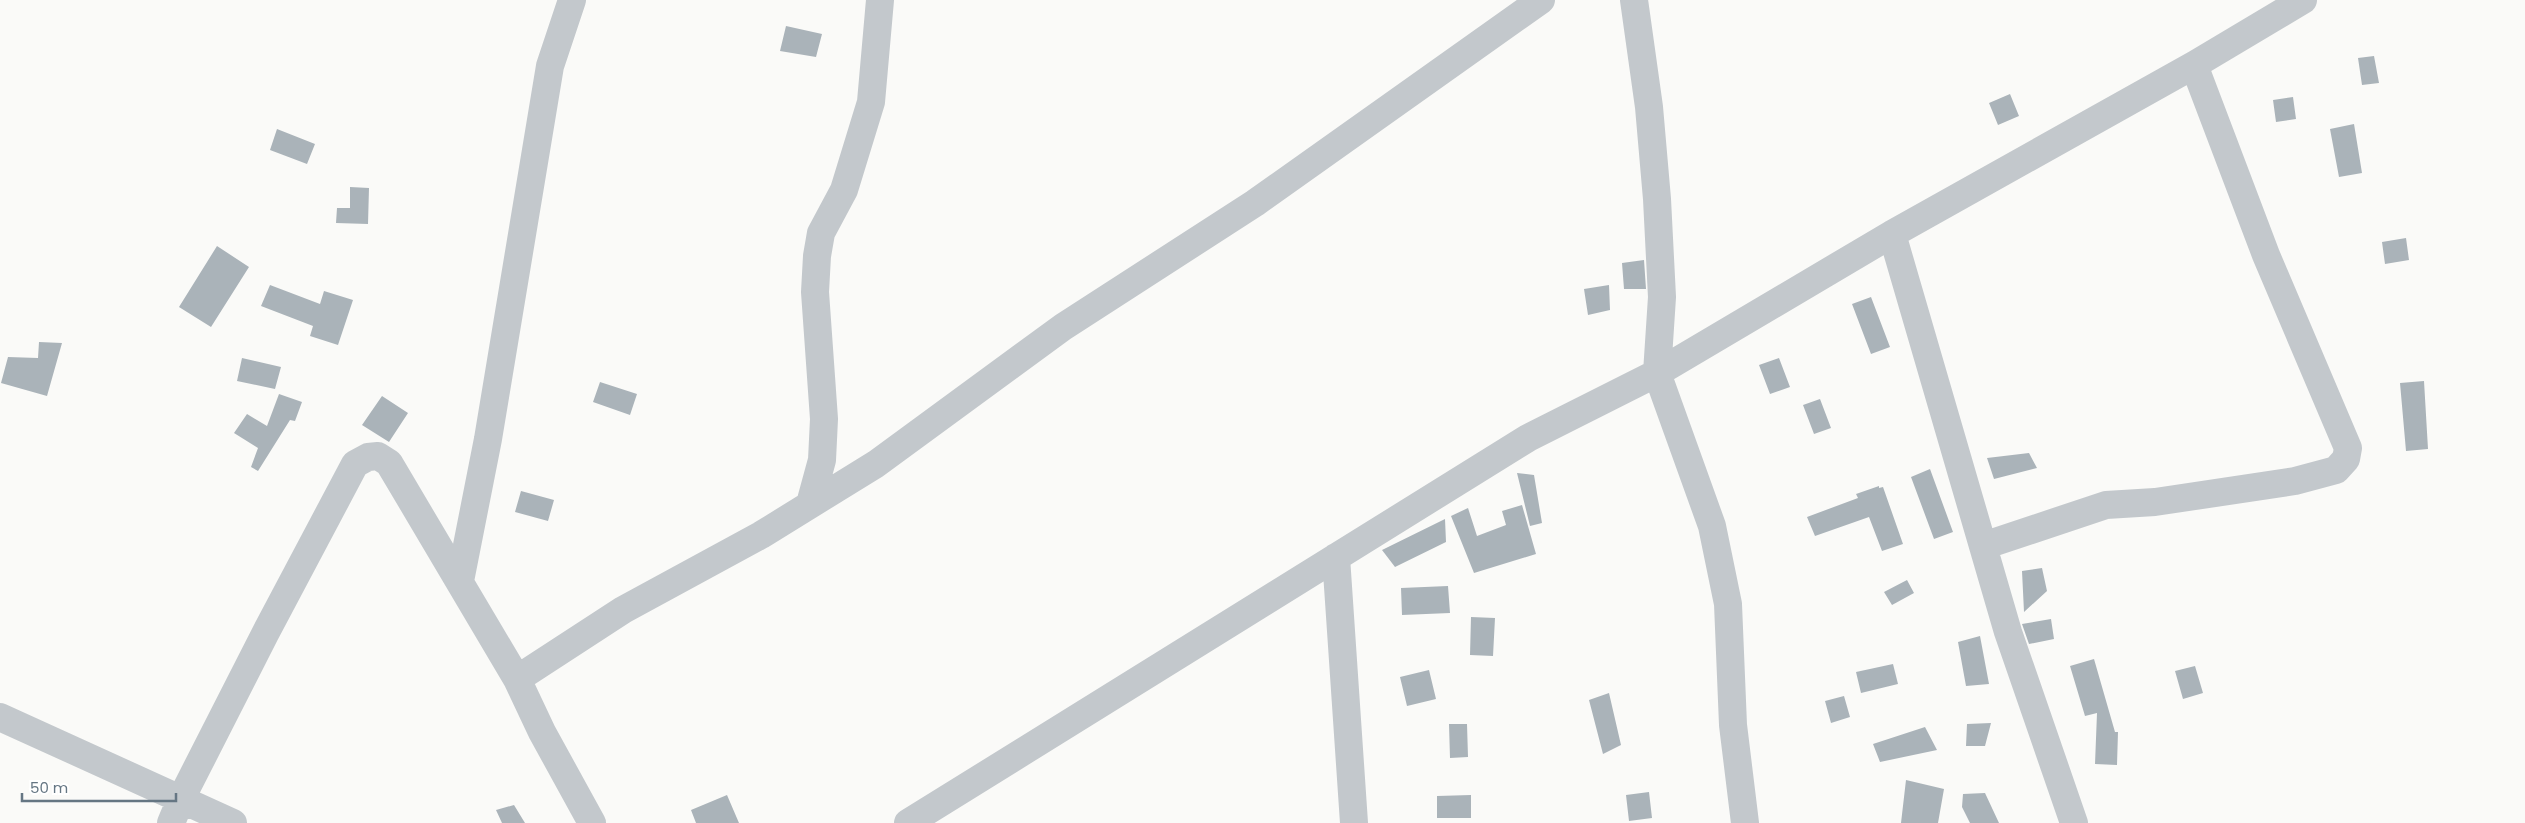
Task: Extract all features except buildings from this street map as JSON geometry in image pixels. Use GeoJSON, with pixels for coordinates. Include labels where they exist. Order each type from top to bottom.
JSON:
{"type":"FeatureCollection","features":[{"type":"Feature","properties":{"kind":"street"},"geometry":{"type":"LineString","coordinates":[[460,581],[488,439],[550,66],[572,0]]}},
{"type":"Feature","properties":{"kind":"street"},"geometry":{"type":"LineString","coordinates":[[810,504],[822,460],[824,419],[815,292],[817,256],[821,233],[844,190],[871,102],[880,0]]}},
{"type":"Feature","properties":{"kind":"street"},"geometry":{"type":"LineString","coordinates":[[517,679],[623,610],[761,535],[876,464],[1064,328],[1255,203],[1541,0]]}},
{"type":"Feature","properties":{"kind":"street"},"geometry":{"type":"LineString","coordinates":[[1634,0],[1650,107],[1657,199],[1662,297],[1656,373],[1712,526],[1728,604],[1733,725],[1745,823]]}},
{"type":"Feature","properties":{"kind":"street"},"geometry":{"type":"LineString","coordinates":[[908,823],[1528,438],[1656,373],[1892,234],[2194,65],[2303,0]]}},
{"type":"Feature","properties":{"kind":"street"},"geometry":{"type":"LineString","coordinates":[[1983,546],[2106,505],[2154,502],[2295,481],[2336,470],[2346,459],[2348,448],[2266,255],[2194,65]]}},
{"type":"Feature","properties":{"kind":"street"},"geometry":{"type":"LineString","coordinates":[[1892,234],[2008,632],[2074,823]]}},
{"type":"Feature","properties":{"kind":"street"},"geometry":{"type":"LineString","coordinates":[[176,811],[265,634],[356,464],[368,457],[378,456],[389,463],[460,581],[517,679],[542,732],[592,823]]}},
{"type":"Feature","properties":{"kind":"street"},"geometry":{"type":"LineString","coordinates":[[1336,557],[1354,823]]}},
{"type":"Feature","properties":{"kind":"street"},"geometry":{"type":"LineString","coordinates":[[0,717],[176,811],[233,823]]}}]}
